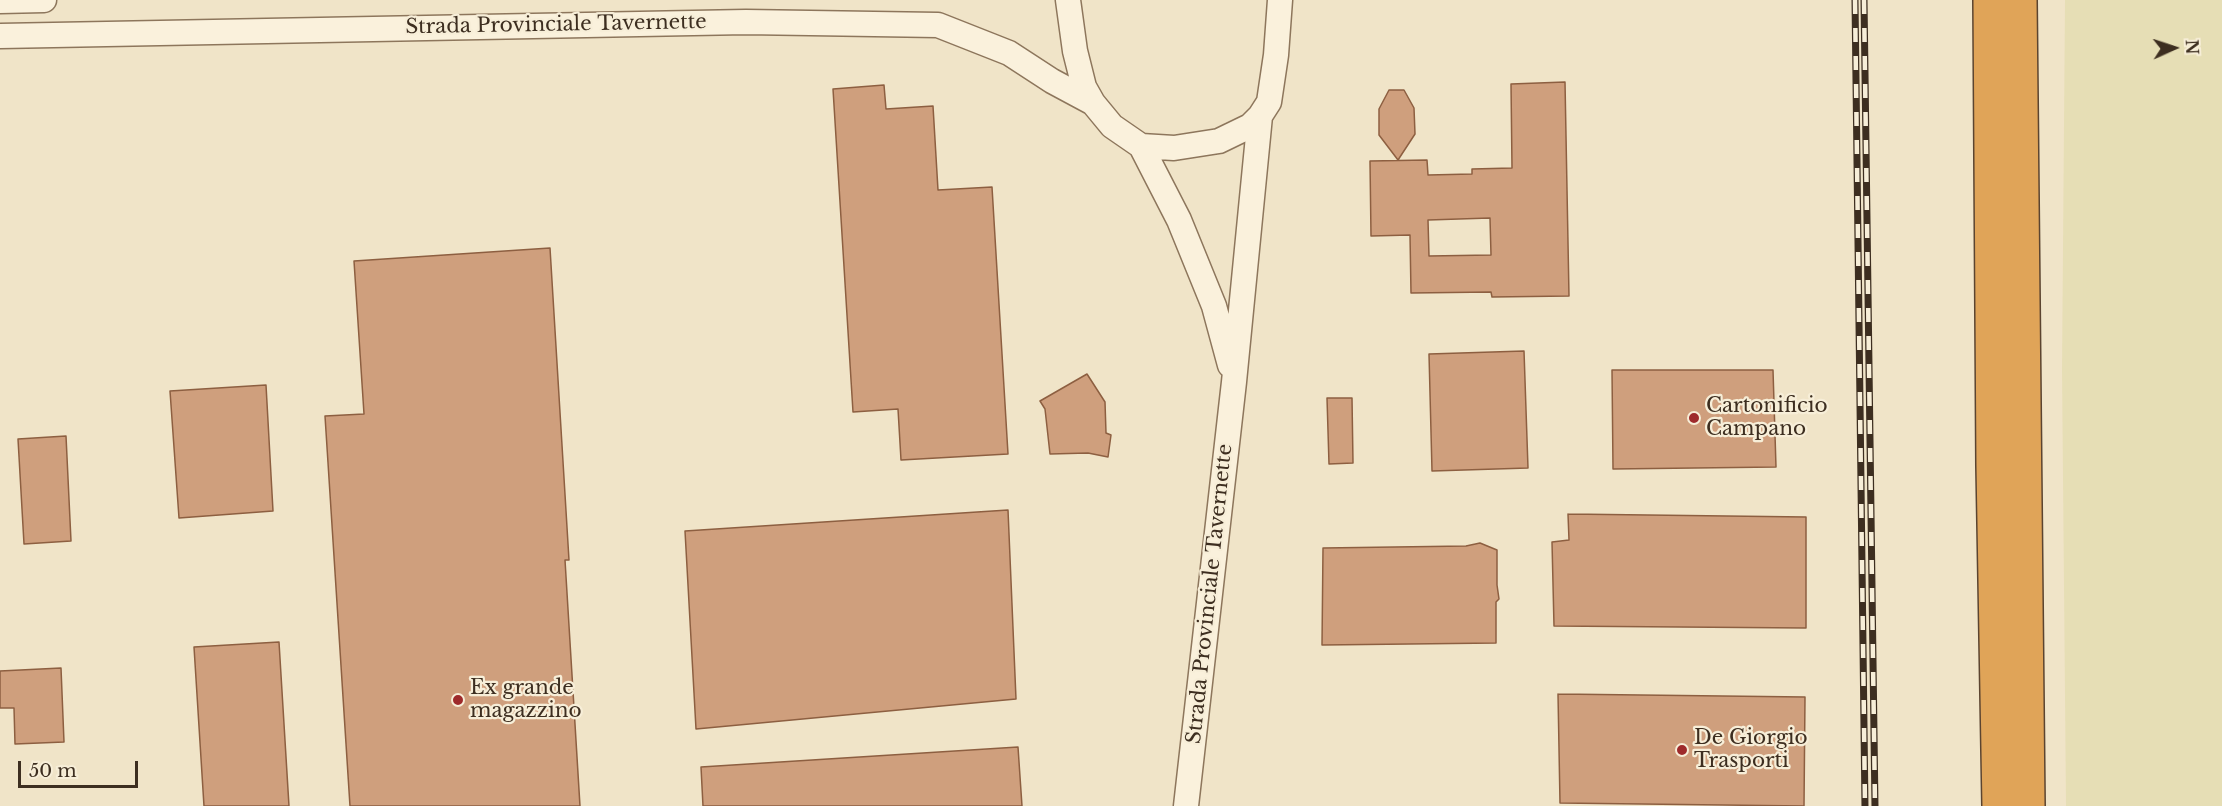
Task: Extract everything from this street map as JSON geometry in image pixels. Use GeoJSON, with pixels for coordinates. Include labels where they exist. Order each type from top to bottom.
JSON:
{"type":"FeatureCollection","features":[{"type":"Feature","properties":{"kind":"highway"},"geometry":{"type":"LineString","coordinates":[[1990,0],[1993,466],[2000,806]]}},
{"type":"Feature","properties":{"kind":"highway"},"geometry":{"type":"LineString","coordinates":[[2020,0],[2028,806]]}},
{"type":"Feature","properties":{"kind":"street"},"geometry":{"type":"LineString","coordinates":[[0,1],[44,0]]}},
{"type":"Feature","properties":{"kind":"street"},"geometry":{"type":"LineString","coordinates":[[1068,0],[1075,51],[1084,87],[1093,103],[1112,126],[1141,146],[1188,148],[1219,141],[1250,126],[1260,116]]}},
{"type":"Feature","properties":{"kind":"street","name":"Strada Provinciale Tavernette"},"geometry":{"type":"LineString","coordinates":[[1186,806],[1234,382],[1260,116],[1269,102],[1276,55],[1280,0]]}},
{"type":"Feature","properties":{"kind":"street","name":"Strada Provinciale Tavernette"},"geometry":{"type":"LineString","coordinates":[[0,36],[746,22],[938,25],[1008,53],[1052,81],[1093,103]]}},
{"type":"Feature","properties":{"kind":"street","name":"Strada Provinciale Tavernette"},"geometry":{"type":"LineString","coordinates":[[1141,146],[1179,220],[1214,306],[1234,382]]}},
{"type":"Feature","properties":{"kind":"shaded area"},"geometry":{"type":"Polygon","coordinates":[[[2065,0],[2222,0],[2222,806],[2066,806],[2062,370],[2065,0]]]}},
{"type":"Feature","properties":{"kind":"building"},"geometry":{"type":"Polygon","coordinates":[[[1565,82],[1569,296],[1492,297],[1491,292],[1411,293],[1410,235],[1371,236],[1370,161],[1427,160],[1428,175],[1472,174],[1472,169],[1512,168],[1511,84],[1565,82]],[[1490,218],[1428,220],[1429,256],[1491,255],[1490,218]]]}},
{"type":"Feature","properties":{"kind":"building"},"geometry":{"type":"Polygon","coordinates":[[[884,85],[886,109],[933,106],[938,190],[992,187],[1008,454],[901,460],[898,409],[853,412],[833,89],[884,85]]]}},
{"type":"Feature","properties":{"kind":"building"},"geometry":{"type":"Polygon","coordinates":[[[1389,90],[1404,90],[1414,108],[1415,134],[1398,160],[1379,135],[1379,109],[1389,90]]]}},
{"type":"Feature","properties":{"kind":"building"},"geometry":{"type":"Polygon","coordinates":[[[550,248],[569,560],[565,560],[580,806],[350,806],[325,416],[364,414],[354,261],[550,248]]]}},
{"type":"Feature","properties":{"kind":"building"},"geometry":{"type":"Polygon","coordinates":[[[1524,351],[1528,468],[1432,471],[1429,354],[1524,351]]]}},
{"type":"Feature","properties":{"kind":"building","name":"Cartonificio Campano"},"geometry":{"type":"Polygon","coordinates":[[[1612,370],[1773,370],[1776,467],[1613,469],[1612,370]]]}},
{"type":"Feature","properties":{"kind":"building"},"geometry":{"type":"Polygon","coordinates":[[[1087,374],[1105,402],[1106,433],[1111,435],[1108,457],[1088,453],[1050,454],[1045,409],[1040,401],[1087,374]]]}},
{"type":"Feature","properties":{"kind":"building"},"geometry":{"type":"Polygon","coordinates":[[[266,385],[273,511],[179,518],[170,391],[266,385]]]}},
{"type":"Feature","properties":{"kind":"building"},"geometry":{"type":"Polygon","coordinates":[[[1327,398],[1352,398],[1353,463],[1329,464],[1327,398]]]}},
{"type":"Feature","properties":{"kind":"building"},"geometry":{"type":"Polygon","coordinates":[[[66,436],[71,541],[24,544],[18,439],[66,436]]]}},
{"type":"Feature","properties":{"kind":"building"},"geometry":{"type":"Polygon","coordinates":[[[1008,510],[1016,699],[696,729],[685,531],[1008,510]]]}},
{"type":"Feature","properties":{"kind":"building"},"geometry":{"type":"Polygon","coordinates":[[[1568,514],[1806,517],[1806,628],[1554,626],[1552,542],[1569,540],[1568,514]]]}},
{"type":"Feature","properties":{"kind":"building"},"geometry":{"type":"Polygon","coordinates":[[[1480,543],[1497,550],[1499,599],[1496,602],[1496,643],[1322,645],[1323,548],[1466,546],[1480,543]]]}},
{"type":"Feature","properties":{"kind":"building"},"geometry":{"type":"Polygon","coordinates":[[[279,642],[289,806],[204,806],[194,647],[279,642]]]}},
{"type":"Feature","properties":{"kind":"building"},"geometry":{"type":"Polygon","coordinates":[[[61,668],[64,742],[15,744],[14,708],[0,708],[0,671],[61,668]]]}},
{"type":"Feature","properties":{"kind":"building","name":"De Giorgio Trasporti"},"geometry":{"type":"Polygon","coordinates":[[[1558,694],[1805,697],[1804,806],[1560,803],[1558,694]]]}},
{"type":"Feature","properties":{"kind":"building"},"geometry":{"type":"Polygon","coordinates":[[[1018,747],[1022,806],[703,806],[701,767],[1018,747]]]}},
{"type":"Feature","properties":{"kind":"railway"},"geometry":{"type":"LineString","coordinates":[[1855,0],[1865,806]]}},
{"type":"Feature","properties":{"kind":"railway"},"geometry":{"type":"LineString","coordinates":[[1864,0],[1875,806]]}},
{"type":"Feature","properties":{"kind":"place","name":"Cartonificio Campano"},"geometry":{"type":"Point","coordinates":[1694,418]}},
{"type":"Feature","properties":{"kind":"place","name":"Ex grande magazzino"},"geometry":{"type":"Point","coordinates":[458,700]}},
{"type":"Feature","properties":{"kind":"place","name":"De Giorgio Trasporti"},"geometry":{"type":"Point","coordinates":[1682,750]}}]}
